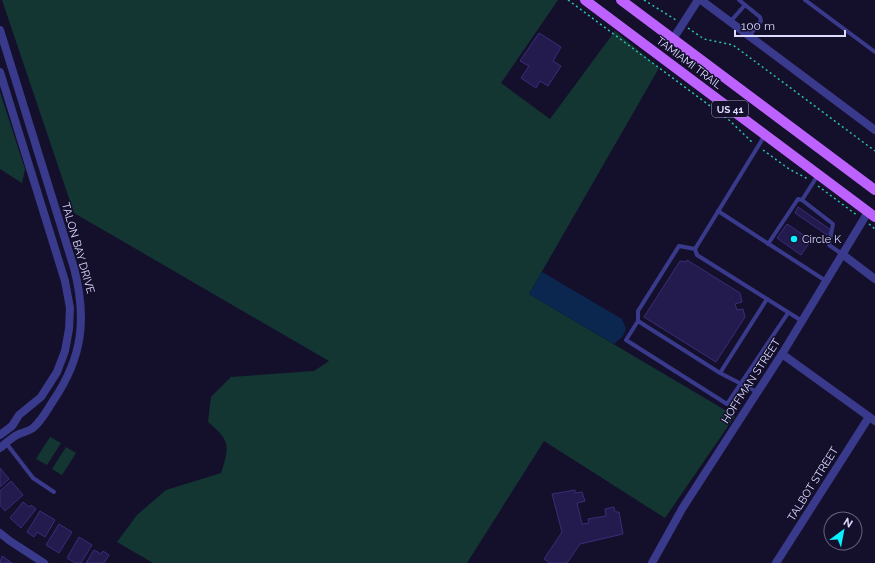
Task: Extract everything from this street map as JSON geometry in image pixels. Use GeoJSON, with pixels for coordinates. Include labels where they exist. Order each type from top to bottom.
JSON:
{"type":"FeatureCollection","features":[{"type":"Feature","properties":{"kind":"main road","name":"TAMIAMI TRAIL"},"geometry":{"type":"LineString","coordinates":[[621,0],[875,190]]}},
{"type":"Feature","properties":{"kind":"main road","name":"TAMIAMI TRAIL"},"geometry":{"type":"LineString","coordinates":[[590,1],[766,135],[816,179],[869,216]]}},
{"type":"Feature","properties":{"kind":"street"},"geometry":{"type":"LineString","coordinates":[[673,39],[698,0]]}},
{"type":"Feature","properties":{"kind":"street"},"geometry":{"type":"LineString","coordinates":[[701,0],[875,130]]}},
{"type":"Feature","properties":{"kind":"street","name":"TALON BAY DRIVE"},"geometry":{"type":"LineString","coordinates":[[0,30],[74,268],[81,299],[81,329],[75,361],[65,383],[45,414],[33,428],[26,432],[17,434],[3,446]]}},
{"type":"Feature","properties":{"kind":"street","name":"TALON BAY DRIVE"},"geometry":{"type":"LineString","coordinates":[[0,72],[60,266],[69,304],[69,330],[62,359],[47,389],[34,404],[19,415],[12,426],[0,435]]}},
{"type":"Feature","properties":{"kind":"street","name":"HOFFMAN STREET"},"geometry":{"type":"LineString","coordinates":[[652,563],[682,509],[782,354],[842,254],[869,216]]}},
{"type":"Feature","properties":{"kind":"street"},"geometry":{"type":"LineString","coordinates":[[842,254],[875,279]]}},
{"type":"Feature","properties":{"kind":"street"},"geometry":{"type":"LineString","coordinates":[[782,354],[872,419]]}},
{"type":"Feature","properties":{"kind":"street"},"geometry":{"type":"LineString","coordinates":[[34,404],[45,414]]}},
{"type":"Feature","properties":{"kind":"street","name":"TALBOT STREET"},"geometry":{"type":"LineString","coordinates":[[776,563],[872,419]]}},
{"type":"Feature","properties":{"kind":"street"},"geometry":{"type":"LineString","coordinates":[[16,420],[26,432]]}},
{"type":"Feature","properties":{"kind":"street"},"geometry":{"type":"LineString","coordinates":[[0,533],[44,563]]}},
{"type":"Feature","properties":{"kind":"lane"},"geometry":{"type":"LineString","coordinates":[[739,0],[760,17],[761,21],[749,36]]}},
{"type":"Feature","properties":{"kind":"lane"},"geometry":{"type":"LineString","coordinates":[[805,0],[875,52]]}},
{"type":"Feature","properties":{"kind":"lane"},"geometry":{"type":"LineString","coordinates":[[730,22],[745,4]]}},
{"type":"Feature","properties":{"kind":"lane"},"geometry":{"type":"LineString","coordinates":[[766,135],[695,249],[697,255],[802,321]]}},
{"type":"Feature","properties":{"kind":"lane"},"geometry":{"type":"LineString","coordinates":[[802,200],[816,179]]}},
{"type":"Feature","properties":{"kind":"lane"},"geometry":{"type":"LineString","coordinates":[[768,244],[798,199],[802,200],[833,224],[829,245],[842,254]]}},
{"type":"Feature","properties":{"kind":"lane"},"geometry":{"type":"LineString","coordinates":[[718,211],[826,280]]}},
{"type":"Feature","properties":{"kind":"lane"},"geometry":{"type":"LineString","coordinates":[[695,249],[679,246],[638,311],[638,321],[626,340],[724,404],[729,403],[788,313]]}},
{"type":"Feature","properties":{"kind":"lane"},"geometry":{"type":"LineString","coordinates":[[720,373],[767,299]]}},
{"type":"Feature","properties":{"kind":"lane"},"geometry":{"type":"LineString","coordinates":[[638,321],[720,373],[757,392]]}},
{"type":"Feature","properties":{"kind":"lane"},"geometry":{"type":"LineString","coordinates":[[3,446],[33,478],[54,492]]}},
{"type":"Feature","properties":{"kind":"path"},"geometry":{"type":"LineString","coordinates":[[568,0],[729,120],[758,147],[816,179],[869,216],[875,229]]}},
{"type":"Feature","properties":{"kind":"path"},"geometry":{"type":"LineString","coordinates":[[644,0],[704,40],[733,45],[875,151]]}},
{"type":"Feature","properties":{"kind":"green space"},"geometry":{"type":"Polygon","coordinates":[[[2,0],[558,0],[501,83],[550,119],[615,31],[659,68],[529,294],[735,416],[665,518],[544,441],[467,563],[153,563],[117,542],[137,515],[166,490],[221,473],[227,450],[221,434],[208,422],[211,397],[231,377],[314,371],[329,361],[74,213],[2,0]]]}},
{"type":"Feature","properties":{"kind":"green space"},"geometry":{"type":"Polygon","coordinates":[[[0,92],[25,169],[22,183],[0,169],[0,92]]]}},
{"type":"Feature","properties":{"kind":"green space"},"geometry":{"type":"Polygon","coordinates":[[[50,437],[61,443],[47,465],[36,459],[50,437]]]}},
{"type":"Feature","properties":{"kind":"green space"},"geometry":{"type":"Polygon","coordinates":[[[66,447],[76,453],[62,475],[52,469],[66,447]]]}},
{"type":"Feature","properties":{"kind":"water"},"geometry":{"type":"Polygon","coordinates":[[[542,272],[622,319],[626,329],[623,336],[614,344],[529,294],[542,272]]]}},
{"type":"Feature","properties":{"kind":"building"},"geometry":{"type":"Polygon","coordinates":[[[539,33],[561,47],[553,61],[561,66],[548,86],[540,81],[536,88],[521,78],[529,66],[520,61],[539,33]]]}},
{"type":"Feature","properties":{"kind":"building"},"geometry":{"type":"Polygon","coordinates":[[[798,207],[831,230],[827,235],[795,213],[798,207]]]}},
{"type":"Feature","properties":{"kind":"building","name":"Circle K"},"geometry":{"type":"Polygon","coordinates":[[[787,224],[811,240],[801,255],[777,238],[787,224]]]}},
{"type":"Feature","properties":{"kind":"building"},"geometry":{"type":"Polygon","coordinates":[[[687,260],[740,293],[742,302],[735,304],[737,310],[743,309],[745,317],[716,362],[644,317],[680,261],[686,262],[687,260]]]}},
{"type":"Feature","properties":{"kind":"building"},"geometry":{"type":"Polygon","coordinates":[[[0,468],[9,479],[0,487],[0,468]]]}},
{"type":"Feature","properties":{"kind":"building"},"geometry":{"type":"Polygon","coordinates":[[[11,481],[23,495],[5,511],[0,505],[0,491],[11,481]]]}},
{"type":"Feature","properties":{"kind":"building"},"geometry":{"type":"Polygon","coordinates":[[[575,490],[575,493],[582,492],[585,501],[577,503],[582,524],[589,523],[588,519],[606,516],[605,509],[614,507],[615,512],[619,512],[623,534],[580,544],[567,563],[550,563],[544,559],[562,532],[552,494],[575,490]]]}},
{"type":"Feature","properties":{"kind":"building"},"geometry":{"type":"Polygon","coordinates":[[[23,502],[29,507],[31,505],[36,509],[21,528],[10,518],[23,502]]]}},
{"type":"Feature","properties":{"kind":"building"},"geometry":{"type":"Polygon","coordinates":[[[40,511],[55,520],[45,537],[37,532],[34,537],[27,532],[40,511]]]}},
{"type":"Feature","properties":{"kind":"building"},"geometry":{"type":"Polygon","coordinates":[[[59,524],[72,532],[59,553],[46,545],[59,524]]]}},
{"type":"Feature","properties":{"kind":"building"},"geometry":{"type":"Polygon","coordinates":[[[79,537],[92,545],[81,563],[75,563],[67,558],[79,537]]]}},
{"type":"Feature","properties":{"kind":"building"},"geometry":{"type":"Polygon","coordinates":[[[94,550],[101,554],[103,551],[109,555],[104,563],[86,563],[94,550]]]}},
{"type":"Feature","properties":{"kind":"building"},"geometry":{"type":"Polygon","coordinates":[[[2,556],[12,563],[0,563],[2,556]]]}},
{"type":"Feature","properties":{"kind":"place","name":"Circle K"},"geometry":{"type":"Point","coordinates":[794,239]}}]}
